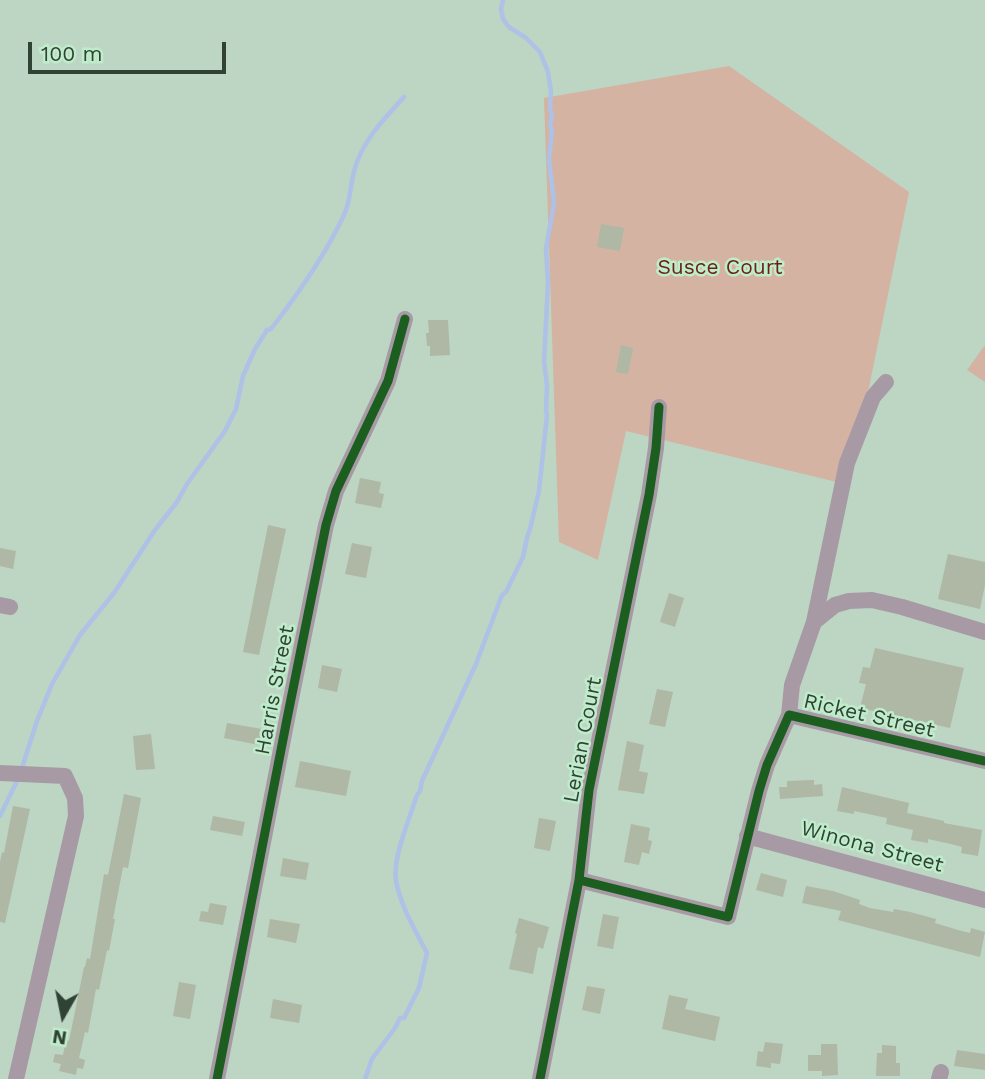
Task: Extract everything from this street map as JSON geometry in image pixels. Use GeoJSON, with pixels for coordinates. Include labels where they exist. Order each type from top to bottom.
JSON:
{"type":"FeatureCollection","features":[{"type":"Feature","properties":{"kind":"street","name":"Harris Street"},"geometry":{"type":"LineString","coordinates":[[217,1079],[326,525],[337,491],[388,381],[405,319]]}},
{"type":"Feature","properties":{"kind":"street"},"geometry":{"type":"LineString","coordinates":[[789,715],[792,685],[814,622],[847,463],[873,397],[886,382]]}},
{"type":"Feature","properties":{"kind":"street","name":"Lerian Court"},"geometry":{"type":"LineString","coordinates":[[540,1079],[579,880],[589,790],[649,495],[659,407]]}},
{"type":"Feature","properties":{"kind":"street"},"geometry":{"type":"LineString","coordinates":[[814,622],[835,605],[872,600],[985,632]]}},
{"type":"Feature","properties":{"kind":"street","name":"Ricket Street"},"geometry":{"type":"LineString","coordinates":[[579,880],[728,917],[767,765],[789,715],[985,761]]}},
{"type":"Feature","properties":{"kind":"street"},"geometry":{"type":"LineString","coordinates":[[0,773],[65,776],[75,798],[76,816],[16,1079]]}},
{"type":"Feature","properties":{"kind":"street","name":"Winona Street"},"geometry":{"type":"LineString","coordinates":[[747,835],[985,900]]}},
{"type":"Feature","properties":{"kind":"green space","name":"Susce Court"},"geometry":{"type":"Polygon","coordinates":[[[729,66],[909,192],[849,485],[626,431],[598,560],[559,542],[544,98],[729,66]]]}},
{"type":"Feature","properties":{"kind":"green space"},"geometry":{"type":"Polygon","coordinates":[[[985,345],[985,382],[967,370],[985,345]]]}},
{"type":"Feature","properties":{"kind":"building"},"geometry":{"type":"Polygon","coordinates":[[[601,224],[624,228],[620,251],[597,247],[601,224]]]}},
{"type":"Feature","properties":{"kind":"building"},"geometry":{"type":"Polygon","coordinates":[[[428,320],[448,320],[450,355],[430,356],[426,333],[429,333],[428,320]]]}},
{"type":"Feature","properties":{"kind":"building"},"geometry":{"type":"Polygon","coordinates":[[[621,345],[633,348],[628,374],[616,372],[621,345]]]}},
{"type":"Feature","properties":{"kind":"building"},"geometry":{"type":"Polygon","coordinates":[[[360,478],[381,482],[379,493],[384,494],[381,508],[355,503],[360,478]]]}},
{"type":"Feature","properties":{"kind":"building"},"geometry":{"type":"Polygon","coordinates":[[[268,525],[286,529],[259,655],[243,652],[268,525]]]}},
{"type":"Feature","properties":{"kind":"building"},"geometry":{"type":"Polygon","coordinates":[[[352,543],[372,547],[366,578],[345,574],[352,543]]]}},
{"type":"Feature","properties":{"kind":"building"},"geometry":{"type":"Polygon","coordinates":[[[0,548],[16,551],[13,569],[0,566],[0,548]]]}},
{"type":"Feature","properties":{"kind":"building"},"geometry":{"type":"Polygon","coordinates":[[[948,554],[985,562],[985,585],[980,609],[938,599],[948,554]]]}},
{"type":"Feature","properties":{"kind":"building"},"geometry":{"type":"Polygon","coordinates":[[[669,593],[684,598],[675,627],[660,622],[669,593]]]}},
{"type":"Feature","properties":{"kind":"building"},"geometry":{"type":"Polygon","coordinates":[[[875,648],[964,668],[950,728],[860,708],[866,684],[859,683],[863,667],[870,668],[875,648]]]}},
{"type":"Feature","properties":{"kind":"building"},"geometry":{"type":"Polygon","coordinates":[[[322,665],[342,669],[337,692],[318,688],[322,665]]]}},
{"type":"Feature","properties":{"kind":"building"},"geometry":{"type":"Polygon","coordinates":[[[657,689],[673,692],[665,727],[649,724],[657,689]]]}},
{"type":"Feature","properties":{"kind":"building"},"geometry":{"type":"Polygon","coordinates":[[[227,723],[262,729],[259,745],[224,738],[227,723]]]}},
{"type":"Feature","properties":{"kind":"building"},"geometry":{"type":"Polygon","coordinates":[[[151,734],[155,769],[136,770],[133,736],[151,734]]]}},
{"type":"Feature","properties":{"kind":"building"},"geometry":{"type":"Polygon","coordinates":[[[627,741],[644,745],[639,771],[648,773],[644,794],[618,790],[627,741]]]}},
{"type":"Feature","properties":{"kind":"building"},"geometry":{"type":"Polygon","coordinates":[[[300,761],[351,771],[346,796],[295,787],[300,761]]]}},
{"type":"Feature","properties":{"kind":"building"},"geometry":{"type":"Polygon","coordinates":[[[814,780],[814,785],[822,784],[823,796],[780,799],[779,787],[787,787],[787,781],[814,780]]]}},
{"type":"Feature","properties":{"kind":"building"},"geometry":{"type":"Polygon","coordinates":[[[842,787],[909,803],[907,813],[982,830],[978,856],[961,853],[962,847],[951,844],[928,839],[928,843],[911,840],[913,830],[886,824],[887,818],[854,811],[854,814],[837,811],[842,787]]]}},
{"type":"Feature","properties":{"kind":"building"},"geometry":{"type":"Polygon","coordinates":[[[124,794],[141,798],[128,868],[123,867],[109,951],[107,950],[99,990],[96,989],[88,1033],[85,1032],[79,1058],[85,1060],[83,1069],[77,1068],[76,1075],[59,1071],[61,1064],[53,1062],[55,1054],[63,1055],[66,1040],[69,1041],[84,967],[87,958],[90,959],[104,874],[108,875],[124,794]]]}},
{"type":"Feature","properties":{"kind":"building"},"geometry":{"type":"Polygon","coordinates":[[[13,806],[30,809],[5,923],[0,922],[0,862],[13,806]]]}},
{"type":"Feature","properties":{"kind":"building"},"geometry":{"type":"Polygon","coordinates":[[[213,816],[245,822],[242,836],[210,830],[213,816]]]}},
{"type":"Feature","properties":{"kind":"building"},"geometry":{"type":"Polygon","coordinates":[[[539,818],[556,821],[550,851],[534,848],[539,818]]]}},
{"type":"Feature","properties":{"kind":"building"},"geometry":{"type":"Polygon","coordinates":[[[631,824],[650,828],[648,840],[652,841],[649,854],[642,852],[639,865],[624,862],[631,824]]]}},
{"type":"Feature","properties":{"kind":"building"},"geometry":{"type":"Polygon","coordinates":[[[283,858],[309,863],[306,880],[280,876],[283,858]]]}},
{"type":"Feature","properties":{"kind":"building"},"geometry":{"type":"Polygon","coordinates":[[[761,873],[787,880],[783,897],[756,890],[761,873]]]}},
{"type":"Feature","properties":{"kind":"building"},"geometry":{"type":"Polygon","coordinates":[[[806,886],[860,900],[859,904],[870,908],[910,912],[936,919],[935,923],[958,930],[970,933],[971,928],[985,932],[980,957],[838,920],[841,911],[802,903],[806,886]]]}},
{"type":"Feature","properties":{"kind":"building"},"geometry":{"type":"Polygon","coordinates":[[[210,903],[227,906],[223,925],[199,921],[201,911],[208,912],[210,903]]]}},
{"type":"Feature","properties":{"kind":"building"},"geometry":{"type":"Polygon","coordinates":[[[603,914],[619,917],[613,949],[597,946],[603,914]]]}},
{"type":"Feature","properties":{"kind":"building"},"geometry":{"type":"Polygon","coordinates":[[[519,918],[549,927],[543,949],[538,947],[533,974],[509,969],[519,918]]]}},
{"type":"Feature","properties":{"kind":"building"},"geometry":{"type":"Polygon","coordinates":[[[270,919],[300,924],[296,943],[267,937],[270,919]]]}},
{"type":"Feature","properties":{"kind":"building"},"geometry":{"type":"Polygon","coordinates":[[[179,982],[196,985],[190,1019],[173,1016],[179,982]]]}},
{"type":"Feature","properties":{"kind":"building"},"geometry":{"type":"Polygon","coordinates":[[[587,986],[605,989],[600,1014],[582,1010],[587,986]]]}},
{"type":"Feature","properties":{"kind":"building"},"geometry":{"type":"Polygon","coordinates":[[[669,995],[688,999],[685,1009],[720,1017],[715,1041],[662,1029],[669,995]]]}},
{"type":"Feature","properties":{"kind":"building"},"geometry":{"type":"Polygon","coordinates":[[[273,999],[302,1005],[299,1023],[270,1018],[273,999]]]}},
{"type":"Feature","properties":{"kind":"building"},"geometry":{"type":"Polygon","coordinates":[[[765,1042],[783,1044],[780,1064],[771,1063],[771,1068],[756,1066],[758,1051],[763,1052],[765,1042]]]}},
{"type":"Feature","properties":{"kind":"building"},"geometry":{"type":"Polygon","coordinates":[[[821,1044],[837,1044],[838,1075],[822,1076],[822,1071],[808,1071],[808,1055],[821,1055],[821,1044]]]}},
{"type":"Feature","properties":{"kind":"building"},"geometry":{"type":"Polygon","coordinates":[[[882,1045],[896,1046],[896,1063],[900,1063],[900,1076],[876,1076],[877,1053],[882,1053],[882,1045]]]}},
{"type":"Feature","properties":{"kind":"building"},"geometry":{"type":"Polygon","coordinates":[[[957,1050],[985,1054],[985,1070],[954,1066],[957,1050]]]}},
{"type":"Feature","properties":{"kind":"waterway"},"geometry":{"type":"LineString","coordinates":[[365,1079],[372,1059],[400,1018],[404,1018],[419,988],[427,953],[398,891],[395,872],[402,838],[422,781],[476,664],[502,595],[523,557],[539,491],[547,415],[544,361],[548,283],[546,249],[554,203],[549,159],[552,130],[551,91],[548,72],[540,52],[503,19],[503,0]]}},
{"type":"Feature","properties":{"kind":"waterway"},"geometry":{"type":"LineString","coordinates":[[21,771],[52,684],[80,635],[114,593],[225,431],[236,409],[243,376],[255,349],[301,288],[337,230],[346,209],[355,168],[363,148],[404,97]]}},
{"type":"Feature","properties":{"kind":"waterway"},"geometry":{"type":"LineString","coordinates":[[0,816],[18,779]]}},
{"type":"Feature","properties":{"kind":"cycle path"},"geometry":{"type":"LineString","coordinates":[[217,1079],[326,525],[336,491],[388,381],[405,319]]}},
{"type":"Feature","properties":{"kind":"cycle path"},"geometry":{"type":"LineString","coordinates":[[540,1079],[579,880],[589,790],[649,495],[659,407]]}},
{"type":"Feature","properties":{"kind":"cycle path"},"geometry":{"type":"LineString","coordinates":[[579,880],[728,917],[759,791],[767,765],[789,715],[985,761]]}}]}
